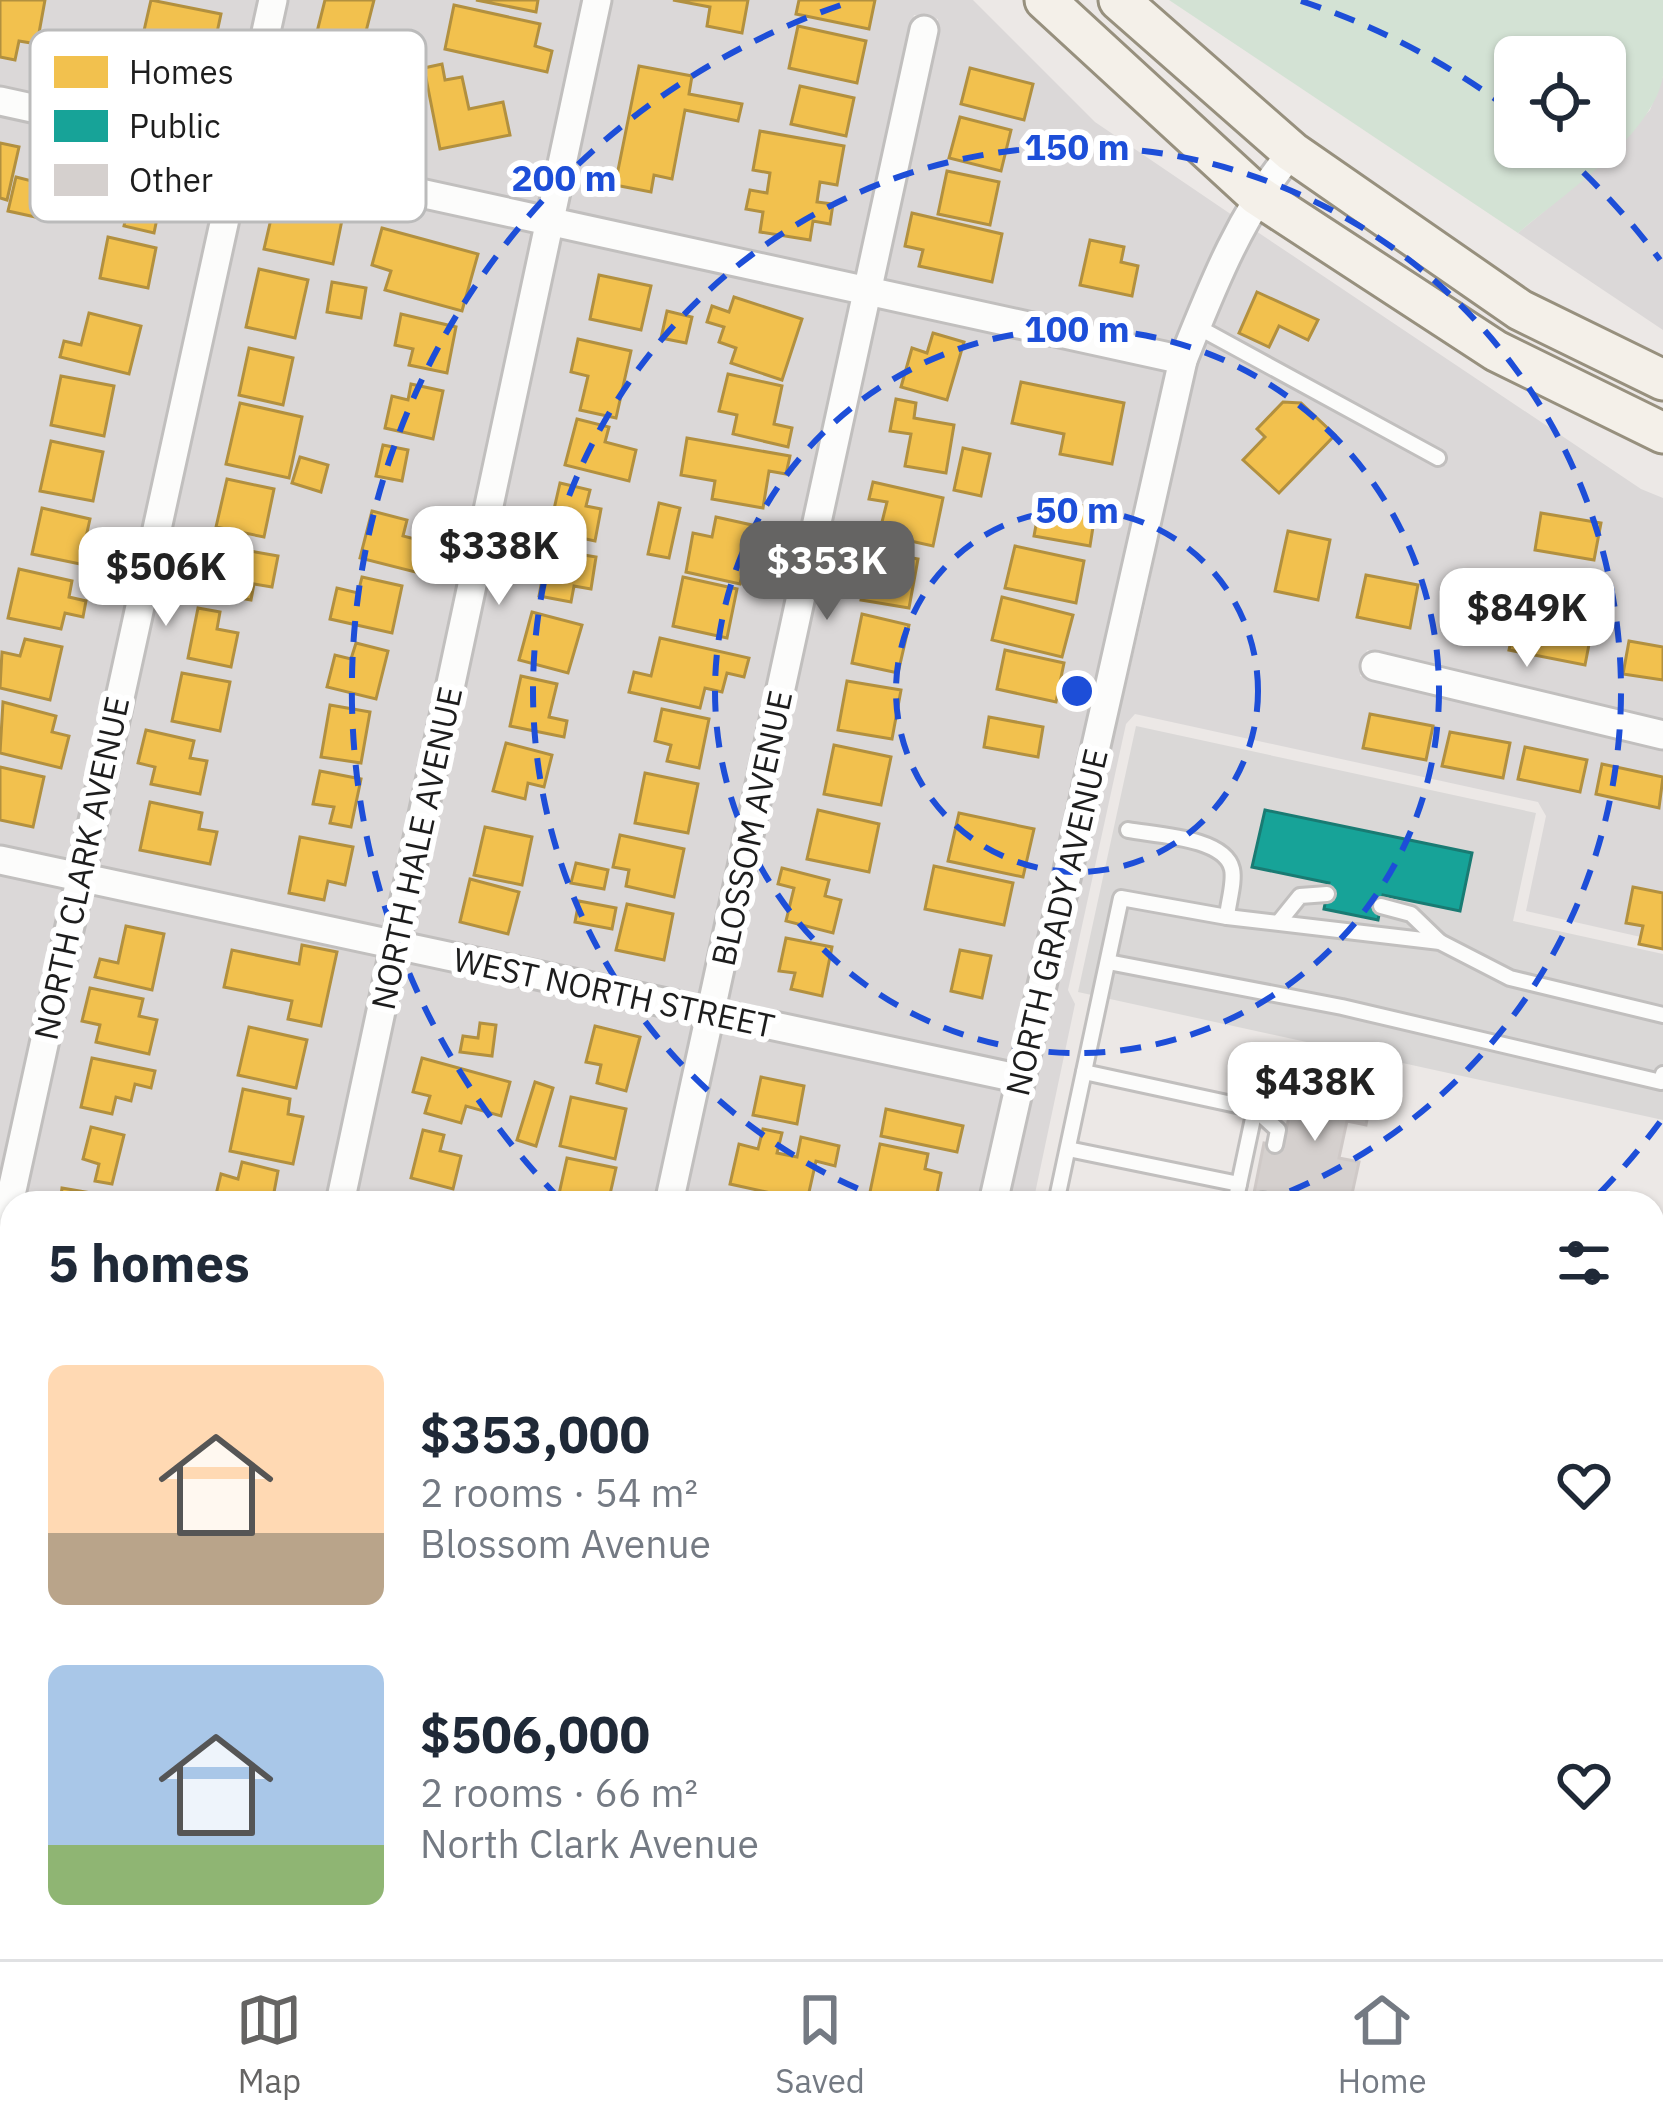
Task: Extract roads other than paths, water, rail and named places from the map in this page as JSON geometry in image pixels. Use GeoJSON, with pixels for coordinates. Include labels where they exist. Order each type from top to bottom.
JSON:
{"type":"FeatureCollection","features":[{"type":"Feature","properties":{"kind":"main road"},"geometry":{"type":"LineString","coordinates":[[1045,0],[1257,195],[1496,351],[1663,433]]}},
{"type":"Feature","properties":{"kind":"main road"},"geometry":{"type":"LineString","coordinates":[[1118,0],[1292,152],[1520,310],[1663,380]]}},
{"type":"Feature","properties":{"kind":"main road"},"geometry":{"type":"LineString","coordinates":[[1606,405],[1663,418]]}},
{"type":"Feature","properties":{"kind":"street","name":"NORTH CLARK AVENUE"},"geometry":{"type":"LineString","coordinates":[[266,30],[273,0]]}},
{"type":"Feature","properties":{"kind":"street","name":"NORTH HALE AVENUE"},"geometry":{"type":"LineString","coordinates":[[343,1191],[597,0]]}},
{"type":"Feature","properties":{"kind":"street","name":"BLOSSOM AVENUE"},"geometry":{"type":"LineString","coordinates":[[673,1191],[924,30]]}},
{"type":"Feature","properties":{"kind":"street"},"geometry":{"type":"LineString","coordinates":[[0,100],[30,107]]}},
{"type":"Feature","properties":{"kind":"street","name":"NORTH GRADY AVENUE"},"geometry":{"type":"LineString","coordinates":[[995,1191],[1018,1078],[1132,606],[1183,360],[1226,253],[1257,195],[1292,152]]}},
{"type":"Feature","properties":{"kind":"street"},"geometry":{"type":"LineString","coordinates":[[426,193],[1183,360]]}},
{"type":"Feature","properties":{"kind":"street","name":"NORTH CLARK AVENUE"},"geometry":{"type":"LineString","coordinates":[[12,1191],[223,222]]}},
{"type":"Feature","properties":{"kind":"street"},"geometry":{"type":"LineString","coordinates":[[1376,667],[1663,735]]}},
{"type":"Feature","properties":{"kind":"street","name":"WEST NORTH STREET"},"geometry":{"type":"LineString","coordinates":[[0,860],[1018,1078]]}},
{"type":"Feature","properties":{"kind":"lane"},"geometry":{"type":"LineString","coordinates":[[1196,326],[1438,458]]}},
{"type":"Feature","properties":{"kind":"lane"},"geometry":{"type":"LineString","coordinates":[[1128,830],[1205,845],[1226,857],[1233,870],[1227,917]]}},
{"type":"Feature","properties":{"kind":"lane"},"geometry":{"type":"LineString","coordinates":[[1279,922],[1300,896],[1327,894]]}},
{"type":"Feature","properties":{"kind":"lane"},"geometry":{"type":"LineString","coordinates":[[1059,1191],[1121,898],[1227,917],[1440,942]]}},
{"type":"Feature","properties":{"kind":"lane"},"geometry":{"type":"LineString","coordinates":[[1381,906],[1411,914],[1440,942],[1510,978],[1663,1015]]}},
{"type":"Feature","properties":{"kind":"lane"},"geometry":{"type":"LineString","coordinates":[[1108,962],[1342,1007],[1661,1082],[1663,1074]]}},
{"type":"Feature","properties":{"kind":"lane"},"geometry":{"type":"LineString","coordinates":[[1084,1072],[1255,1109],[1278,1130],[1275,1145]]}},
{"type":"Feature","properties":{"kind":"lane"},"geometry":{"type":"LineString","coordinates":[[1238,1191],[1255,1109]]}},
{"type":"Feature","properties":{"kind":"lane"},"geometry":{"type":"LineString","coordinates":[[1068,1149],[1239,1184]]}}]}
